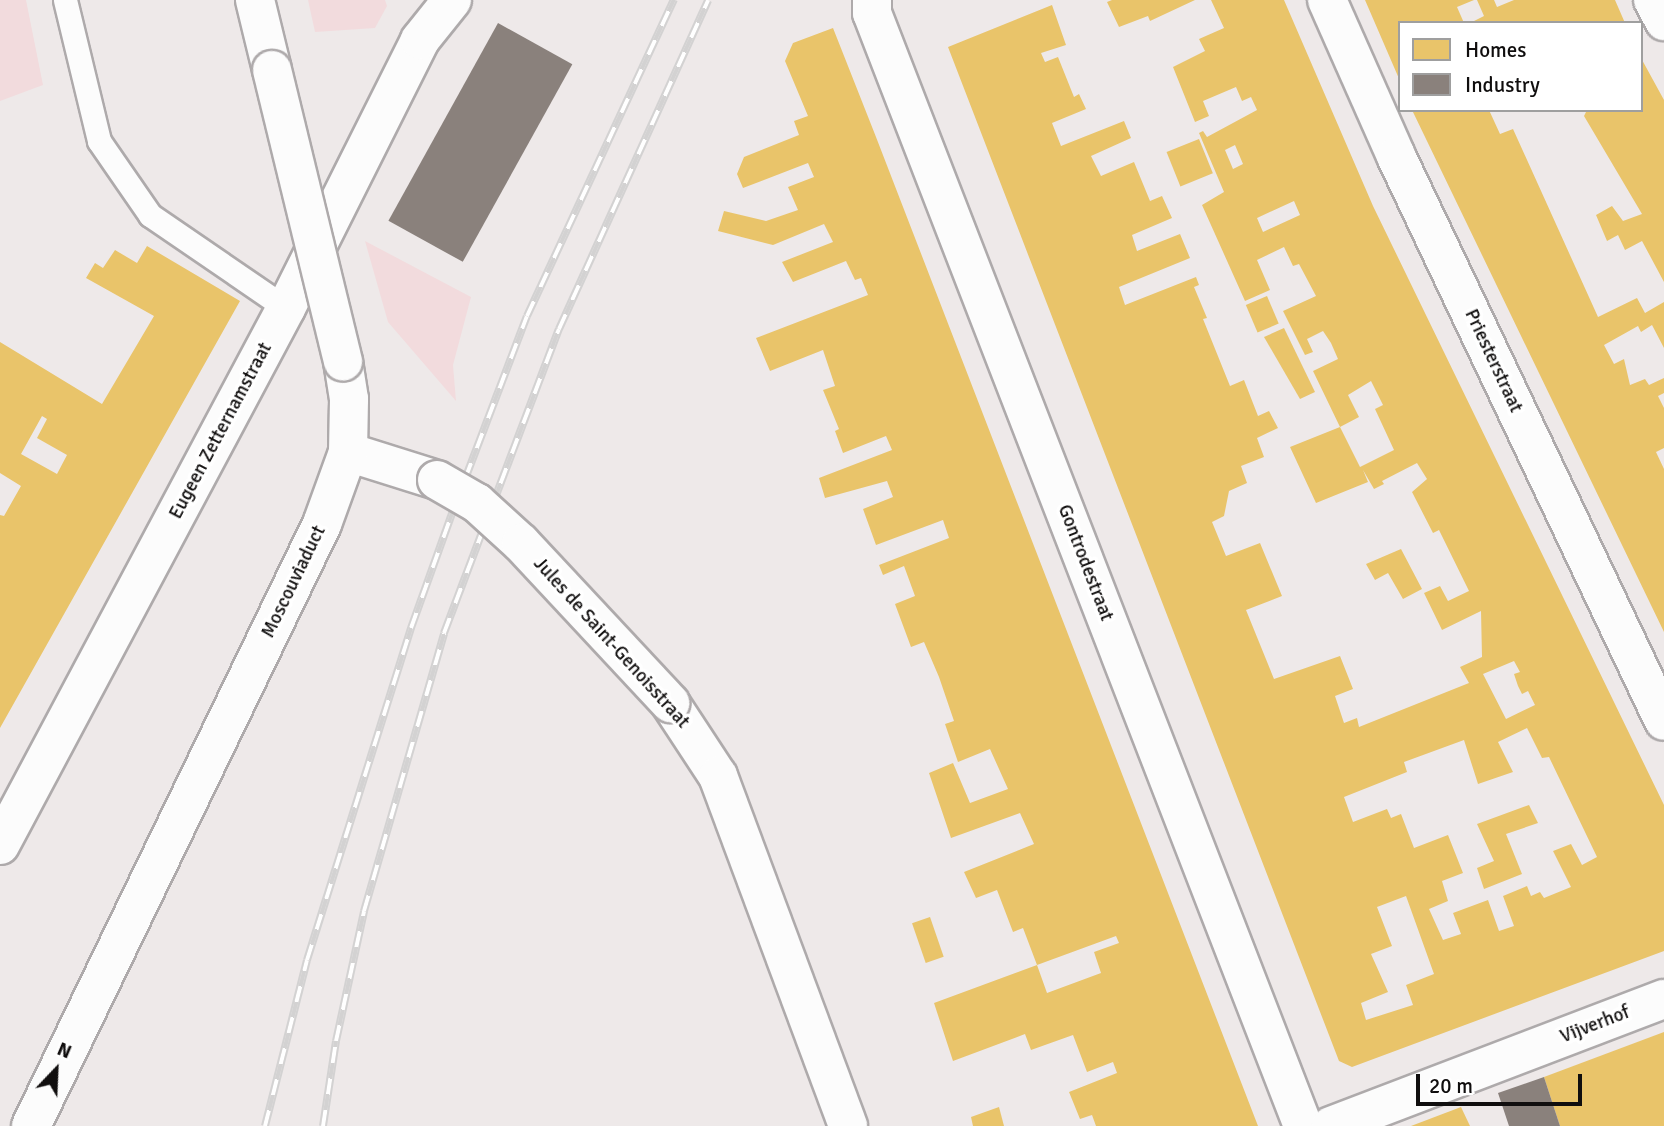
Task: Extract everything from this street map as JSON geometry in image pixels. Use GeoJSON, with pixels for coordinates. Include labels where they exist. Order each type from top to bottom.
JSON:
{"type":"FeatureCollection","features":[{"type":"Feature","properties":{"kind":"street","name":"Moscouviaduct"},"geometry":{"type":"LineString","coordinates":[[31,1126],[322,524],[348,452],[349,399],[343,360],[255,0]]}},
{"type":"Feature","properties":{"kind":"street","name":"Gontrodestraat"},"geometry":{"type":"LineString","coordinates":[[872,0],[876,23],[1303,1126]]}},
{"type":"Feature","properties":{"kind":"street","name":"Priesterstraat"},"geometry":{"type":"LineString","coordinates":[[1327,0],[1396,156],[1664,720]]}},
{"type":"Feature","properties":{"kind":"street"},"geometry":{"type":"LineString","coordinates":[[1653,0],[1664,22]]}},
{"type":"Feature","properties":{"kind":"street","name":"Eugeen Zetternamstraat"},"geometry":{"type":"LineString","coordinates":[[0,845],[286,308],[420,40],[441,6]]}},
{"type":"Feature","properties":{"kind":"street","name":"Jules de Saint-Genoisstraat"},"geometry":{"type":"LineString","coordinates":[[348,452],[437,480],[477,503],[521,543],[670,703],[718,776],[848,1126]]}},
{"type":"Feature","properties":{"kind":"street","name":"Vijverhof"},"geometry":{"type":"LineString","coordinates":[[1331,1126],[1664,999]]}},
{"type":"Feature","properties":{"kind":"lane"},"geometry":{"type":"LineString","coordinates":[[65,0],[99,141],[150,215],[286,308]]}},
{"type":"Feature","properties":{"kind":"shaded area"},"geometry":{"type":"Polygon","coordinates":[[[0,0],[26,0],[43,85],[0,101],[0,0]]]}},
{"type":"Feature","properties":{"kind":"shaded area"},"geometry":{"type":"Polygon","coordinates":[[[308,0],[385,0],[387,6],[375,28],[315,32],[308,0]]]}},
{"type":"Feature","properties":{"kind":"shaded area"},"geometry":{"type":"Polygon","coordinates":[[[365,241],[471,297],[453,365],[456,401],[388,322],[365,241]]]}},
{"type":"Feature","properties":{"kind":"building: Homes"},"geometry":{"type":"Polygon","coordinates":[[[1195,0],[1150,21],[1148,16],[1119,27],[1107,2],[1195,0]]]}},
{"type":"Feature","properties":{"kind":"building: Homes"},"geometry":{"type":"Polygon","coordinates":[[[1211,0],[1284,0],[1373,206],[1664,805],[1664,951],[1352,1067],[1339,1061],[948,47],[1052,5],[1066,45],[1041,53],[1045,62],[1058,57],[1074,97],[1079,94],[1086,109],[1052,123],[1061,146],[1124,121],[1131,138],[1091,156],[1101,176],[1134,162],[1150,201],[1162,196],[1172,218],[1132,235],[1137,251],[1180,234],[1190,258],[1119,287],[1125,305],[1196,277],[1199,285],[1194,287],[1207,318],[1203,319],[1230,386],[1244,380],[1258,416],[1269,411],[1278,428],[1257,438],[1264,457],[1241,466],[1247,483],[1229,491],[1224,516],[1212,522],[1226,556],[1260,543],[1282,596],[1246,610],[1274,679],[1340,656],[1353,689],[1335,696],[1344,723],[1357,718],[1359,727],[1469,683],[1460,667],[1482,657],[1481,611],[1442,630],[1424,593],[1440,586],[1448,601],[1469,591],[1439,530],[1433,533],[1412,492],[1427,479],[1417,463],[1382,481],[1384,484],[1374,489],[1363,470],[1368,482],[1316,503],[1290,447],[1340,427],[1313,371],[1338,359],[1323,331],[1307,339],[1313,352],[1305,355],[1283,311],[1316,296],[1299,264],[1293,266],[1284,247],[1257,260],[1270,290],[1245,301],[1202,205],[1224,192],[1199,133],[1203,131],[1207,137],[1257,110],[1251,97],[1242,101],[1236,87],[1203,101],[1209,116],[1195,122],[1173,67],[1205,51],[1199,39],[1224,28],[1211,0]],[[1235,145],[1225,150],[1233,169],[1243,164],[1235,145]],[[1294,201],[1257,218],[1263,232],[1300,215],[1294,201]],[[1371,381],[1348,395],[1359,417],[1340,427],[1360,467],[1394,450],[1375,409],[1383,405],[1371,381]],[[1514,661],[1483,674],[1506,719],[1535,705],[1528,691],[1522,694],[1518,686],[1514,674],[1520,672],[1514,661]],[[1527,728],[1498,742],[1513,772],[1478,784],[1464,740],[1404,762],[1407,772],[1344,797],[1353,822],[1387,809],[1391,818],[1401,814],[1414,848],[1448,835],[1463,873],[1442,881],[1448,901],[1429,909],[1443,940],[1461,934],[1453,913],[1488,900],[1499,931],[1514,926],[1503,896],[1527,886],[1531,896],[1540,892],[1544,898],[1571,887],[1553,851],[1571,844],[1582,865],[1597,857],[1549,757],[1542,758],[1527,728]],[[1406,896],[1377,907],[1392,946],[1371,954],[1388,992],[1361,1003],[1366,1020],[1413,1005],[1406,985],[1434,974],[1406,896]]]}},
{"type":"Feature","properties":{"kind":"building: Homes"},"geometry":{"type":"Polygon","coordinates":[[[1365,0],[1474,0],[1457,7],[1463,21],[1398,21],[1398,76],[1365,0]]]}},
{"type":"Feature","properties":{"kind":"building: Homes"},"geometry":{"type":"Polygon","coordinates":[[[1477,0],[1494,0],[1497,7],[1514,0],[1615,0],[1624,21],[1474,21],[1484,16],[1477,0]]]}},
{"type":"Feature","properties":{"kind":"building: Homes"},"geometry":{"type":"Polygon","coordinates":[[[833,28],[1258,1126],[1096,1126],[1092,1115],[1080,1119],[1069,1092],[1117,1073],[1113,1062],[1087,1072],[1073,1035],[1031,1050],[1025,1034],[953,1061],[934,1003],[1037,965],[1023,928],[1013,932],[997,890],[976,898],[964,872],[1034,844],[1020,813],[951,838],[929,773],[953,763],[970,803],[1008,789],[990,749],[958,762],[945,724],[954,721],[939,677],[924,642],[911,647],[895,604],[915,596],[904,566],[883,575],[879,565],[949,538],[943,520],[876,545],[863,509],[893,497],[887,481],[825,498],[819,478],[892,450],[886,436],[843,453],[835,431],[839,429],[823,390],[835,386],[823,350],[770,371],[756,338],[868,295],[861,278],[855,280],[846,261],[793,282],[782,262],[833,242],[824,224],[773,245],[718,231],[724,211],[766,221],[798,210],[788,187],[814,177],[808,163],[743,188],[737,174],[744,157],[799,135],[794,121],[808,116],[785,61],[793,43],[833,28]],[[1116,936],[1037,965],[1047,993],[1101,973],[1094,952],[1119,943],[1116,936]]]}},
{"type":"Feature","properties":{"kind":"building: Homes"},"geometry":{"type":"Polygon","coordinates":[[[1643,62],[1664,100],[1664,282],[1642,241],[1625,250],[1618,235],[1607,241],[1596,215],[1612,206],[1623,221],[1642,214],[1584,116],[1586,112],[1643,112],[1643,62]]]}},
{"type":"Feature","properties":{"kind":"building: Homes"},"geometry":{"type":"Polygon","coordinates":[[[1413,112],[1490,112],[1500,134],[1513,129],[1598,317],[1637,298],[1645,313],[1664,302],[1664,348],[1652,325],[1641,332],[1638,326],[1604,345],[1614,364],[1624,359],[1630,385],[1645,379],[1649,385],[1664,378],[1664,393],[1658,396],[1664,408],[1664,448],[1656,452],[1664,469],[1664,632],[1413,112]]]}},
{"type":"Feature","properties":{"kind":"building: Homes"},"geometry":{"type":"Polygon","coordinates":[[[1199,139],[1213,173],[1180,186],[1167,152],[1199,139]]]}},
{"type":"Feature","properties":{"kind":"building: Homes"},"geometry":{"type":"Polygon","coordinates":[[[147,246],[240,301],[0,728],[0,515],[4,516],[21,486],[0,473],[0,342],[102,404],[154,316],[86,278],[95,263],[103,268],[115,250],[137,263],[147,246]],[[42,416],[21,454],[57,474],[67,455],[37,438],[47,419],[42,416]]]}},
{"type":"Feature","properties":{"kind":"building: Homes"},"geometry":{"type":"Polygon","coordinates":[[[1267,296],[1279,324],[1258,333],[1246,305],[1267,296]]]}},
{"type":"Feature","properties":{"kind":"building: Homes"},"geometry":{"type":"Polygon","coordinates":[[[1284,328],[1315,392],[1300,399],[1264,337],[1284,328]]]}},
{"type":"Feature","properties":{"kind":"building: Homes"},"geometry":{"type":"Polygon","coordinates":[[[1401,549],[1422,589],[1403,599],[1388,573],[1375,580],[1366,564],[1401,549]]]}},
{"type":"Feature","properties":{"kind":"building: Homes"},"geometry":{"type":"Polygon","coordinates":[[[1529,805],[1538,823],[1506,834],[1522,874],[1484,889],[1477,868],[1494,861],[1477,824],[1529,805]]]}},
{"type":"Feature","properties":{"kind":"building: Homes"},"geometry":{"type":"Polygon","coordinates":[[[930,917],[944,957],[926,963],[912,923],[930,917]]]}},
{"type":"Feature","properties":{"kind":"building: Homes"},"geometry":{"type":"Polygon","coordinates":[[[1664,1032],[1664,1126],[1560,1126],[1544,1077],[1664,1032]]]}},
{"type":"Feature","properties":{"kind":"building: Homes"},"geometry":{"type":"Polygon","coordinates":[[[999,1107],[1004,1126],[973,1126],[971,1117],[999,1107]]]}},
{"type":"Feature","properties":{"kind":"building: Homes"},"geometry":{"type":"Polygon","coordinates":[[[1461,1107],[1470,1126],[1411,1126],[1461,1107]]]}},
{"type":"Feature","properties":{"kind":"building: Industry"},"geometry":{"type":"Polygon","coordinates":[[[498,23],[572,64],[463,262],[388,221],[498,23]]]}},
{"type":"Feature","properties":{"kind":"building: Industry"},"geometry":{"type":"Polygon","coordinates":[[[1544,1077],[1560,1126],[1509,1126],[1498,1093],[1544,1077]]]}},
{"type":"Feature","properties":{"kind":"railway"},"geometry":{"type":"LineString","coordinates":[[265,1126],[307,960],[411,628],[454,508],[527,316],[674,0]]}},
{"type":"Feature","properties":{"kind":"railway"},"geometry":{"type":"LineString","coordinates":[[323,1126],[336,1041],[364,911],[444,633],[559,329],[708,0]]}}]}
